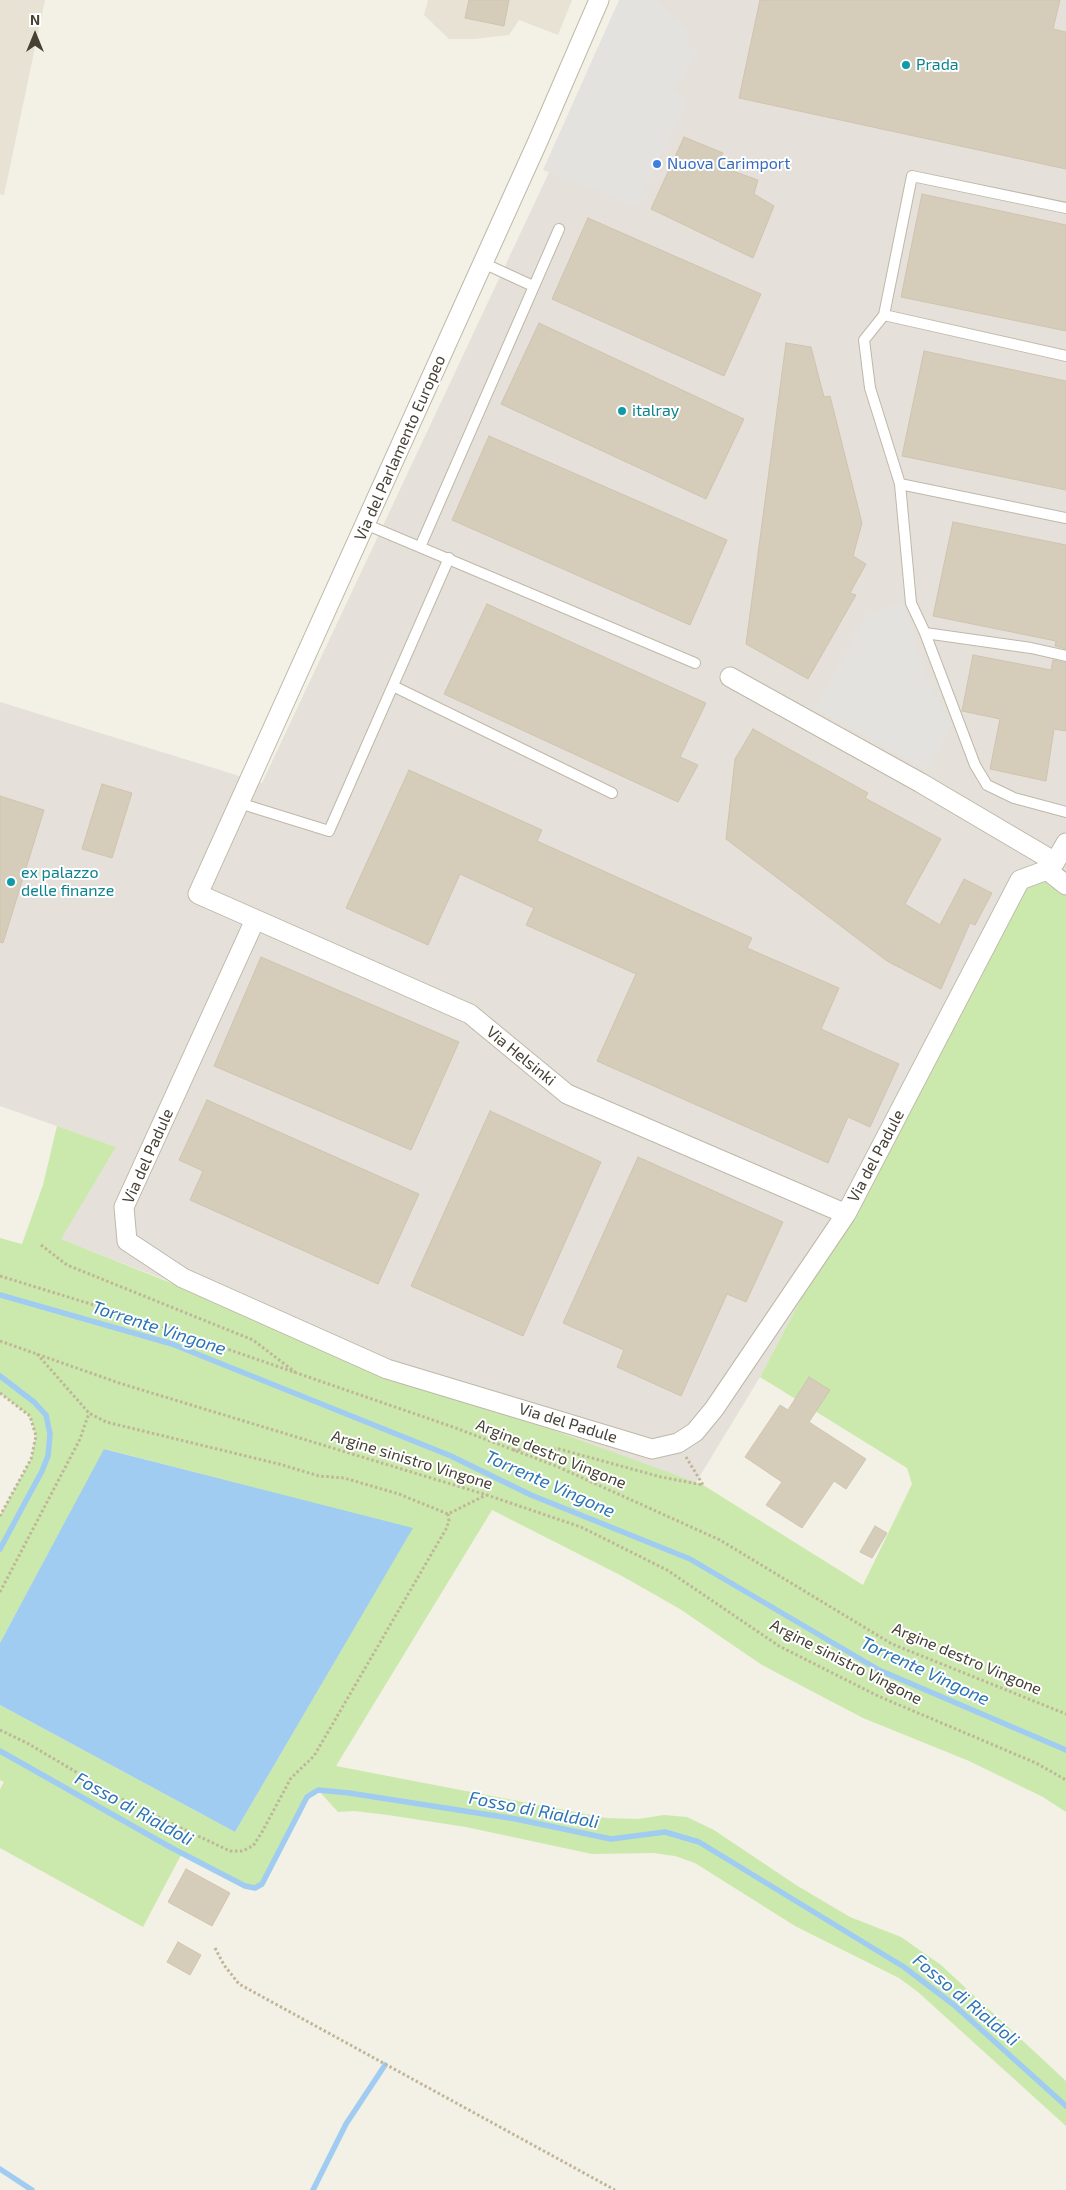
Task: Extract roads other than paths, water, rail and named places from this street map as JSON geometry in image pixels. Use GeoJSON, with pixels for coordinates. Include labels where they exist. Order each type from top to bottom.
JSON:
{"type":"FeatureCollection","features":[{"type":"Feature","properties":{"kind":"street","name":"Via del Parlamento Europeo"},"geometry":{"type":"LineString","coordinates":[[198,894],[600,0]]}},
{"type":"Feature","properties":{"kind":"street"},"geometry":{"type":"LineString","coordinates":[[730,677],[914,780],[1051,866],[1066,885]]}},
{"type":"Feature","properties":{"kind":"street"},"geometry":{"type":"LineString","coordinates":[[1051,866],[1066,843]]}},
{"type":"Feature","properties":{"kind":"street","name":"Via del Padule"},"geometry":{"type":"LineString","coordinates":[[255,920],[124,1206],[127,1241],[183,1278],[387,1369],[652,1449],[678,1444],[695,1432],[714,1409],[846,1214],[1020,880],[1051,866]]}},
{"type":"Feature","properties":{"kind":"street","name":"Via Helsinki"},"geometry":{"type":"LineString","coordinates":[[198,894],[470,1014],[567,1094],[846,1214]]}},
{"type":"Feature","properties":{"kind":"lane"},"geometry":{"type":"LineString","coordinates":[[1066,208],[912,176],[884,315],[864,340],[870,388],[900,484],[911,603],[925,632],[972,756],[987,785],[1014,798],[1066,812]]}},
{"type":"Feature","properties":{"kind":"lane"},"geometry":{"type":"LineString","coordinates":[[420,547],[558,229]]}},
{"type":"Feature","properties":{"kind":"lane"},"geometry":{"type":"LineString","coordinates":[[483,263],[533,286]]}},
{"type":"Feature","properties":{"kind":"lane"},"geometry":{"type":"LineString","coordinates":[[884,315],[1066,356]]}},
{"type":"Feature","properties":{"kind":"lane"},"geometry":{"type":"LineString","coordinates":[[900,484],[1066,518]]}},
{"type":"Feature","properties":{"kind":"lane"},"geometry":{"type":"LineString","coordinates":[[365,524],[695,663]]}},
{"type":"Feature","properties":{"kind":"lane"},"geometry":{"type":"LineString","coordinates":[[240,803],[329,831],[449,558]]}},
{"type":"Feature","properties":{"kind":"lane"},"geometry":{"type":"LineString","coordinates":[[925,632],[1031,648],[1066,656]]}},
{"type":"Feature","properties":{"kind":"lane"},"geometry":{"type":"LineString","coordinates":[[393,686],[612,794]]}},
{"type":"Feature","properties":{"kind":"water"},"geometry":{"type":"Polygon","coordinates":[[[104,1449],[413,1528],[235,1832],[0,1705],[0,1643],[104,1449]]]}},
{"type":"Feature","properties":{"kind":"waterway","name":"Torrente Vingone"},"geometry":{"type":"LineString","coordinates":[[0,1295],[172,1344],[451,1456],[531,1495],[690,1559],[879,1670],[1066,1750]]}},
{"type":"Feature","properties":{"kind":"waterway"},"geometry":{"type":"LineString","coordinates":[[0,1376],[34,1402],[46,1415],[50,1434],[48,1456],[42,1471],[0,1549]]}},
{"type":"Feature","properties":{"kind":"waterway","name":"Fosso di Rialdoli"},"geometry":{"type":"LineString","coordinates":[[0,1751],[170,1847],[245,1886],[255,1888],[262,1884],[307,1797],[318,1790],[349,1793],[516,1819],[611,1839],[665,1832],[699,1842],[904,1967],[954,2005],[1066,2106]]}},
{"type":"Feature","properties":{"kind":"waterway"},"geometry":{"type":"LineString","coordinates":[[313,2190],[346,2124],[385,2065]]}},
{"type":"Feature","properties":{"kind":"waterway"},"geometry":{"type":"LineString","coordinates":[[0,2169],[32,2190]]}},
{"type":"Feature","properties":{"kind":"place","name":"Prada"},"geometry":{"type":"Point","coordinates":[906,65]}},
{"type":"Feature","properties":{"kind":"place","name":"Nuova Carimport"},"geometry":{"type":"Point","coordinates":[657,164]}},
{"type":"Feature","properties":{"kind":"place","name":"italray"},"geometry":{"type":"Point","coordinates":[622,411]}},
{"type":"Feature","properties":{"kind":"place","name":"ex palazzo delle finanze"},"geometry":{"type":"Point","coordinates":[11,882]}}]}
